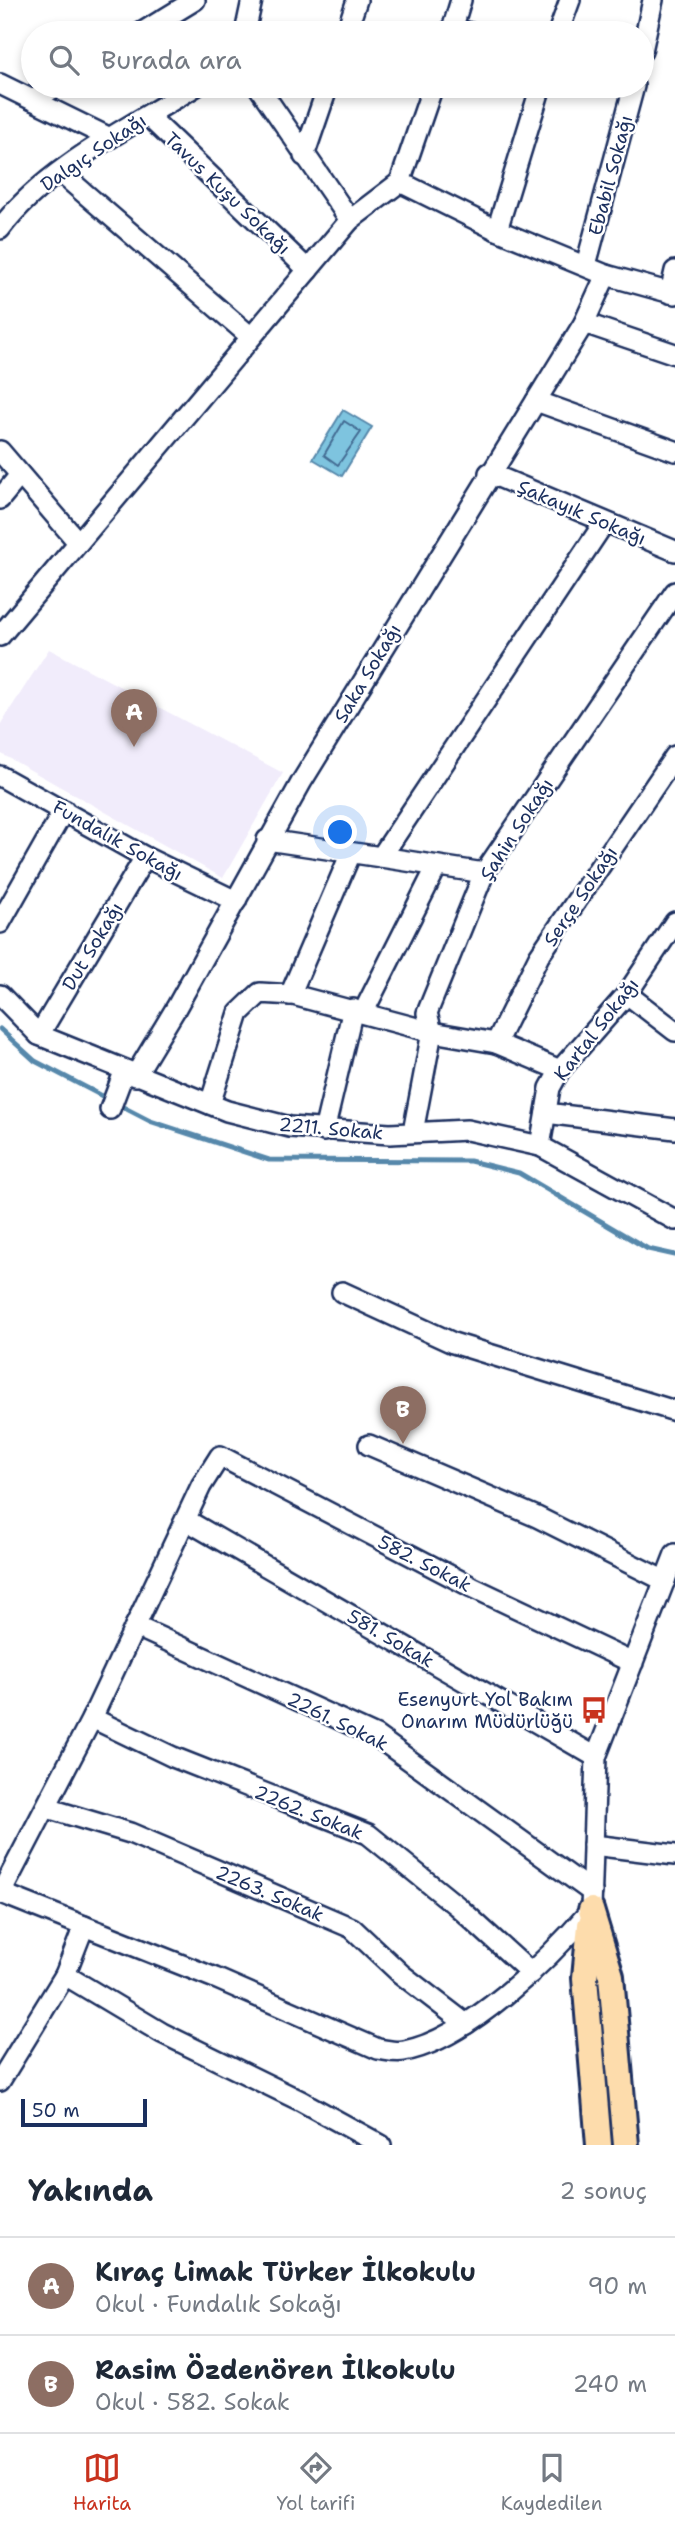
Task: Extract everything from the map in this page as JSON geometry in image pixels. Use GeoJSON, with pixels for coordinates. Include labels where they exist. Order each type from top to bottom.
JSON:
{"type":"FeatureCollection","features":[{"type":"Feature","properties":{"kind":"main road"},"geometry":{"type":"LineString","coordinates":[[592,1901],[585,1978],[599,2145]]}},
{"type":"Feature","properties":{"kind":"main road"},"geometry":{"type":"LineString","coordinates":[[592,1901],[611,1976],[626,2145]]}},
{"type":"Feature","properties":{"kind":"street"},"geometry":{"type":"LineString","coordinates":[[161,21],[195,0]]}},
{"type":"Feature","properties":{"kind":"street"},"geometry":{"type":"LineString","coordinates":[[248,21],[252,0]]}},
{"type":"Feature","properties":{"kind":"street"},"geometry":{"type":"LineString","coordinates":[[350,21],[357,0]]}},
{"type":"Feature","properties":{"kind":"street"},"geometry":{"type":"LineString","coordinates":[[459,21],[461,0]]}},
{"type":"Feature","properties":{"kind":"street"},"geometry":{"type":"LineString","coordinates":[[562,21],[570,0]]}},
{"type":"Feature","properties":{"kind":"street"},"geometry":{"type":"LineString","coordinates":[[648,21],[653,0]]}},
{"type":"Feature","properties":{"kind":"street"},"geometry":{"type":"LineString","coordinates":[[0,84],[21,94]]}},
{"type":"Feature","properties":{"kind":"street"},"geometry":{"type":"LineString","coordinates":[[29,98],[110,138]]}},
{"type":"Feature","properties":{"kind":"street","name":"Dalgıç Sokağı"},"geometry":{"type":"LineString","coordinates":[[0,229],[21,201],[110,138],[177,98]]}},
{"type":"Feature","properties":{"kind":"street"},"geometry":{"type":"LineString","coordinates":[[266,98],[351,220]]}},
{"type":"Feature","properties":{"kind":"street"},"geometry":{"type":"LineString","coordinates":[[304,156],[324,98]]}},
{"type":"Feature","properties":{"kind":"street"},"geometry":{"type":"LineString","coordinates":[[0,636],[77,541],[351,220],[400,182],[429,98]]}},
{"type":"Feature","properties":{"kind":"street"},"geometry":{"type":"LineString","coordinates":[[497,230],[537,98]]}},
{"type":"Feature","properties":{"kind":"street","name":"Ebabil Sokağı"},"geometry":{"type":"LineString","coordinates":[[586,265],[631,98]]}},
{"type":"Feature","properties":{"kind":"street","name":"Tavus Kuşu Sokağı"},"geometry":{"type":"LineString","coordinates":[[148,116],[308,270]]}},
{"type":"Feature","properties":{"kind":"street"},"geometry":{"type":"LineString","coordinates":[[61,173],[251,337]]}},
{"type":"Feature","properties":{"kind":"street"},"geometry":{"type":"LineString","coordinates":[[400,182],[497,230],[606,275],[672,294],[675,271]]}},
{"type":"Feature","properties":{"kind":"street","name":"Saka Sokağı"},"geometry":{"type":"LineString","coordinates":[[110,1109],[125,1078],[236,901],[267,840],[489,473],[584,323],[606,275]]}},
{"type":"Feature","properties":{"kind":"street"},"geometry":{"type":"LineString","coordinates":[[584,323],[675,354]]}},
{"type":"Feature","properties":{"kind":"street"},"geometry":{"type":"LineString","coordinates":[[536,401],[675,451]]}},
{"type":"Feature","properties":{"kind":"street"},"geometry":{"type":"LineString","coordinates":[[0,452],[77,541]]}},
{"type":"Feature","properties":{"kind":"street","name":"Şakayık Sokağı"},"geometry":{"type":"LineString","coordinates":[[489,473],[675,551]]}},
{"type":"Feature","properties":{"kind":"street"},"geometry":{"type":"LineString","coordinates":[[0,499],[20,475]]}},
{"type":"Feature","properties":{"kind":"street"},"geometry":{"type":"LineString","coordinates":[[382,857],[604,523]]}},
{"type":"Feature","properties":{"kind":"street","name":"Şahin Sokağı"},"geometry":{"type":"LineString","coordinates":[[413,1132],[432,1032],[426,1013],[484,873],[675,592]]}},
{"type":"Feature","properties":{"kind":"street","name":"Serçe Sokağı"},"geometry":{"type":"LineString","coordinates":[[496,1043],[539,957],[675,756]]}},
{"type":"Feature","properties":{"kind":"street","name":"Fundalık Sokağı"},"geometry":{"type":"LineString","coordinates":[[0,776],[145,857],[236,901]]}},
{"type":"Feature","properties":{"kind":"street"},"geometry":{"type":"LineString","coordinates":[[0,923],[64,810]]}},
{"type":"Feature","properties":{"kind":"street"},"geometry":{"type":"LineString","coordinates":[[267,840],[484,873]]}},
{"type":"Feature","properties":{"kind":"street"},"geometry":{"type":"LineString","coordinates":[[290,995],[351,853]]}},
{"type":"Feature","properties":{"kind":"street","name":"Dut Sokağı"},"geometry":{"type":"LineString","coordinates":[[39,1035],[145,857]]}},
{"type":"Feature","properties":{"kind":"street"},"geometry":{"type":"LineString","coordinates":[[324,1131],[359,1010],[436,866]]}},
{"type":"Feature","properties":{"kind":"street","name":"Kartal Sokağı"},"geometry":{"type":"LineString","coordinates":[[540,1146],[550,1088],[560,1070],[626,993],[674,925]]}},
{"type":"Feature","properties":{"kind":"street"},"geometry":{"type":"LineString","coordinates":[[210,1104],[239,1013],[260,993],[290,995],[359,1010],[432,1032],[496,1043],[560,1070]]}},
{"type":"Feature","properties":{"kind":"street"},"geometry":{"type":"LineString","coordinates":[[626,993],[675,1031]]}},
{"type":"Feature","properties":{"kind":"street","name":"2211. Sokak"},"geometry":{"type":"LineString","coordinates":[[0,995],[39,1035],[125,1078],[227,1111],[290,1127],[324,1131],[467,1130],[540,1146],[675,1220]]}},
{"type":"Feature","properties":{"kind":"street"},"geometry":{"type":"LineString","coordinates":[[546,1112],[675,1129]]}},
{"type":"Feature","properties":{"kind":"street"},"geometry":{"type":"LineString","coordinates":[[342,1292],[453,1343],[675,1411]]}},
{"type":"Feature","properties":{"kind":"street"},"geometry":{"type":"LineString","coordinates":[[369,1445],[537,1517],[666,1592]]}},
{"type":"Feature","properties":{"kind":"street","name":"582. Sokak"},"geometry":{"type":"LineString","coordinates":[[186,1520],[220,1456],[472,1587],[633,1663]]}},
{"type":"Feature","properties":{"kind":"street"},"geometry":{"type":"LineString","coordinates":[[186,1520],[92,1718],[1,1893],[215,1978],[378,2049],[401,2052],[429,2045],[466,2024],[531,1973],[592,1901],[596,1757],[633,1663],[666,1592],[675,1553]]}},
{"type":"Feature","properties":{"kind":"street","name":"581. Sokak"},"geometry":{"type":"LineString","coordinates":[[186,1520],[596,1757]]}},
{"type":"Feature","properties":{"kind":"street","name":"2261. Sokak"},"geometry":{"type":"LineString","coordinates":[[135,1626],[376,1736],[592,1901]]}},
{"type":"Feature","properties":{"kind":"street","name":"2262. Sokak"},"geometry":{"type":"LineString","coordinates":[[92,1718],[173,1757],[368,1834],[457,1906],[531,1973]]}},
{"type":"Feature","properties":{"kind":"street","name":"2263. Sokak"},"geometry":{"type":"LineString","coordinates":[[47,1808],[130,1833],[352,1928],[401,1974],[466,2024]]}},
{"type":"Feature","properties":{"kind":"street"},"geometry":{"type":"LineString","coordinates":[[593,1845],[675,1855]]}},
{"type":"Feature","properties":{"kind":"street"},"geometry":{"type":"LineString","coordinates":[[0,2081],[65,1975],[84,1926]]}},
{"type":"Feature","properties":{"kind":"street"},"geometry":{"type":"LineString","coordinates":[[65,1975],[162,2033],[301,2101],[381,2145]]}},
{"type":"Feature","properties":{"kind":"shaded area"},"geometry":{"type":"Polygon","coordinates":[[[49,649],[283,773],[223,878],[0,753],[0,725],[49,649]]]}},
{"type":"Feature","properties":{"kind":"water"},"geometry":{"type":"Polygon","coordinates":[[[343,410],[372,427],[342,476],[313,459],[343,410]]]}},
{"type":"Feature","properties":{"kind":"waterway"},"geometry":{"type":"LineString","coordinates":[[0,1029],[35,1061],[108,1099]]}},
{"type":"Feature","properties":{"kind":"waterway"},"geometry":{"type":"LineString","coordinates":[[117,1104],[150,1121],[269,1160],[470,1161],[519,1173],[648,1249],[675,1255]]}},
{"type":"Feature","properties":{"kind":"place","name":"Kıraç Limak Türker İlkokulu"},"geometry":{"type":"Point","coordinates":[134,747]}},
{"type":"Feature","properties":{"kind":"place","name":"Rasim Özdenören İlkokulu"},"geometry":{"type":"Point","coordinates":[403,1444]}},
{"type":"Feature","properties":{"kind":"place","name":"Esenyurt Yol Bakım Onarım Müdürlüğü"},"geometry":{"type":"Point","coordinates":[594,1710]}}]}
